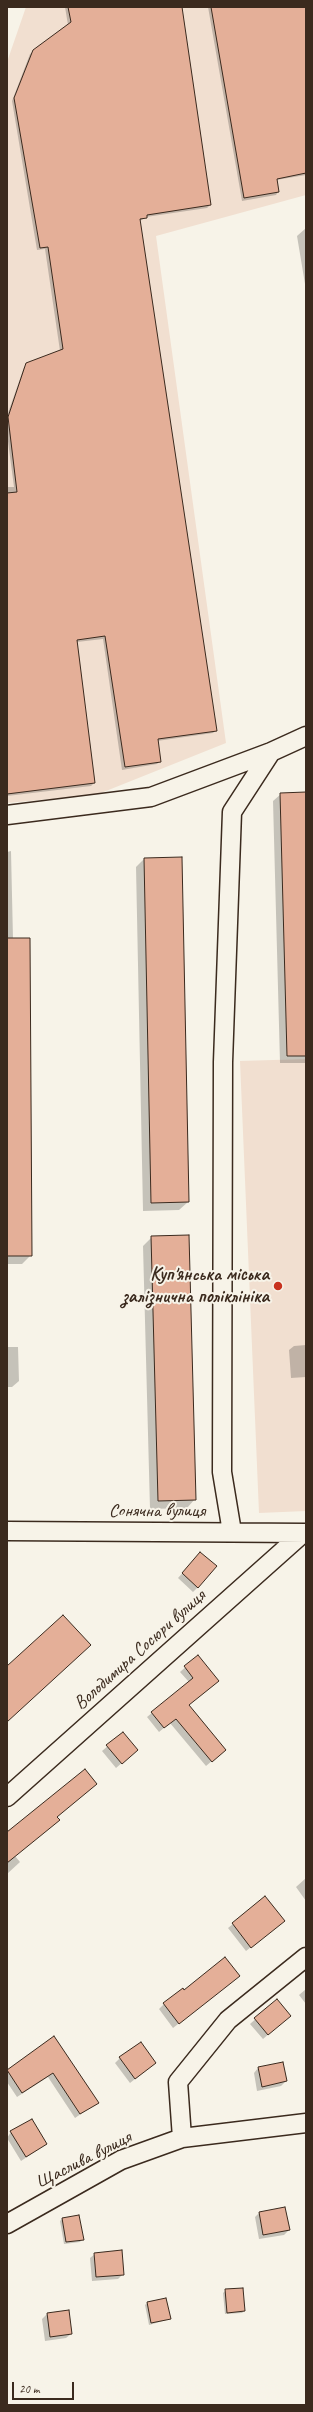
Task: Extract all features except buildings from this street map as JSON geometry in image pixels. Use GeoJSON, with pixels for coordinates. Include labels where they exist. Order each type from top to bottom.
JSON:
{"type":"FeatureCollection","features":[{"type":"Feature","properties":{"kind":"street"},"geometry":{"type":"LineString","coordinates":[[7,815],[151,797],[271,752],[306,736]]}},
{"type":"Feature","properties":{"kind":"street"},"geometry":{"type":"LineString","coordinates":[[232,1532],[222,1472],[223,1062],[232,812],[271,752]]}},
{"type":"Feature","properties":{"kind":"street","name":"Сонячна вулиця"},"geometry":{"type":"LineString","coordinates":[[7,1531],[232,1532],[304,1534]]}},
{"type":"Feature","properties":{"kind":"street","name":"Володимира Сосюри вулиця"},"geometry":{"type":"LineString","coordinates":[[7,1797],[304,1534]]}},
{"type":"Feature","properties":{"kind":"street"},"geometry":{"type":"LineString","coordinates":[[182,2138],[178,2082],[228,2020],[306,1957]]}},
{"type":"Feature","properties":{"kind":"street","name":"Щаслива вулиця"},"geometry":{"type":"LineString","coordinates":[[7,2224],[121,2160],[182,2138],[306,2123]]}},
{"type":"Feature","properties":{"kind":"shaded area"},"geometry":{"type":"Polygon","coordinates":[[[26,7],[306,7],[306,195],[156,236],[226,743],[96,795],[7,803],[7,62],[26,7]]]}},
{"type":"Feature","properties":{"kind":"shaded area","name":"Куп'янська міська залізнична поліклініка"},"geometry":{"type":"Polygon","coordinates":[[[306,1059],[306,1511],[259,1513],[240,1061],[306,1059]]]}},
{"type":"Feature","properties":{"kind":"place","name":"Куп'янська міська залізнична поліклініка"},"geometry":{"type":"Point","coordinates":[278,1286]}}]}
